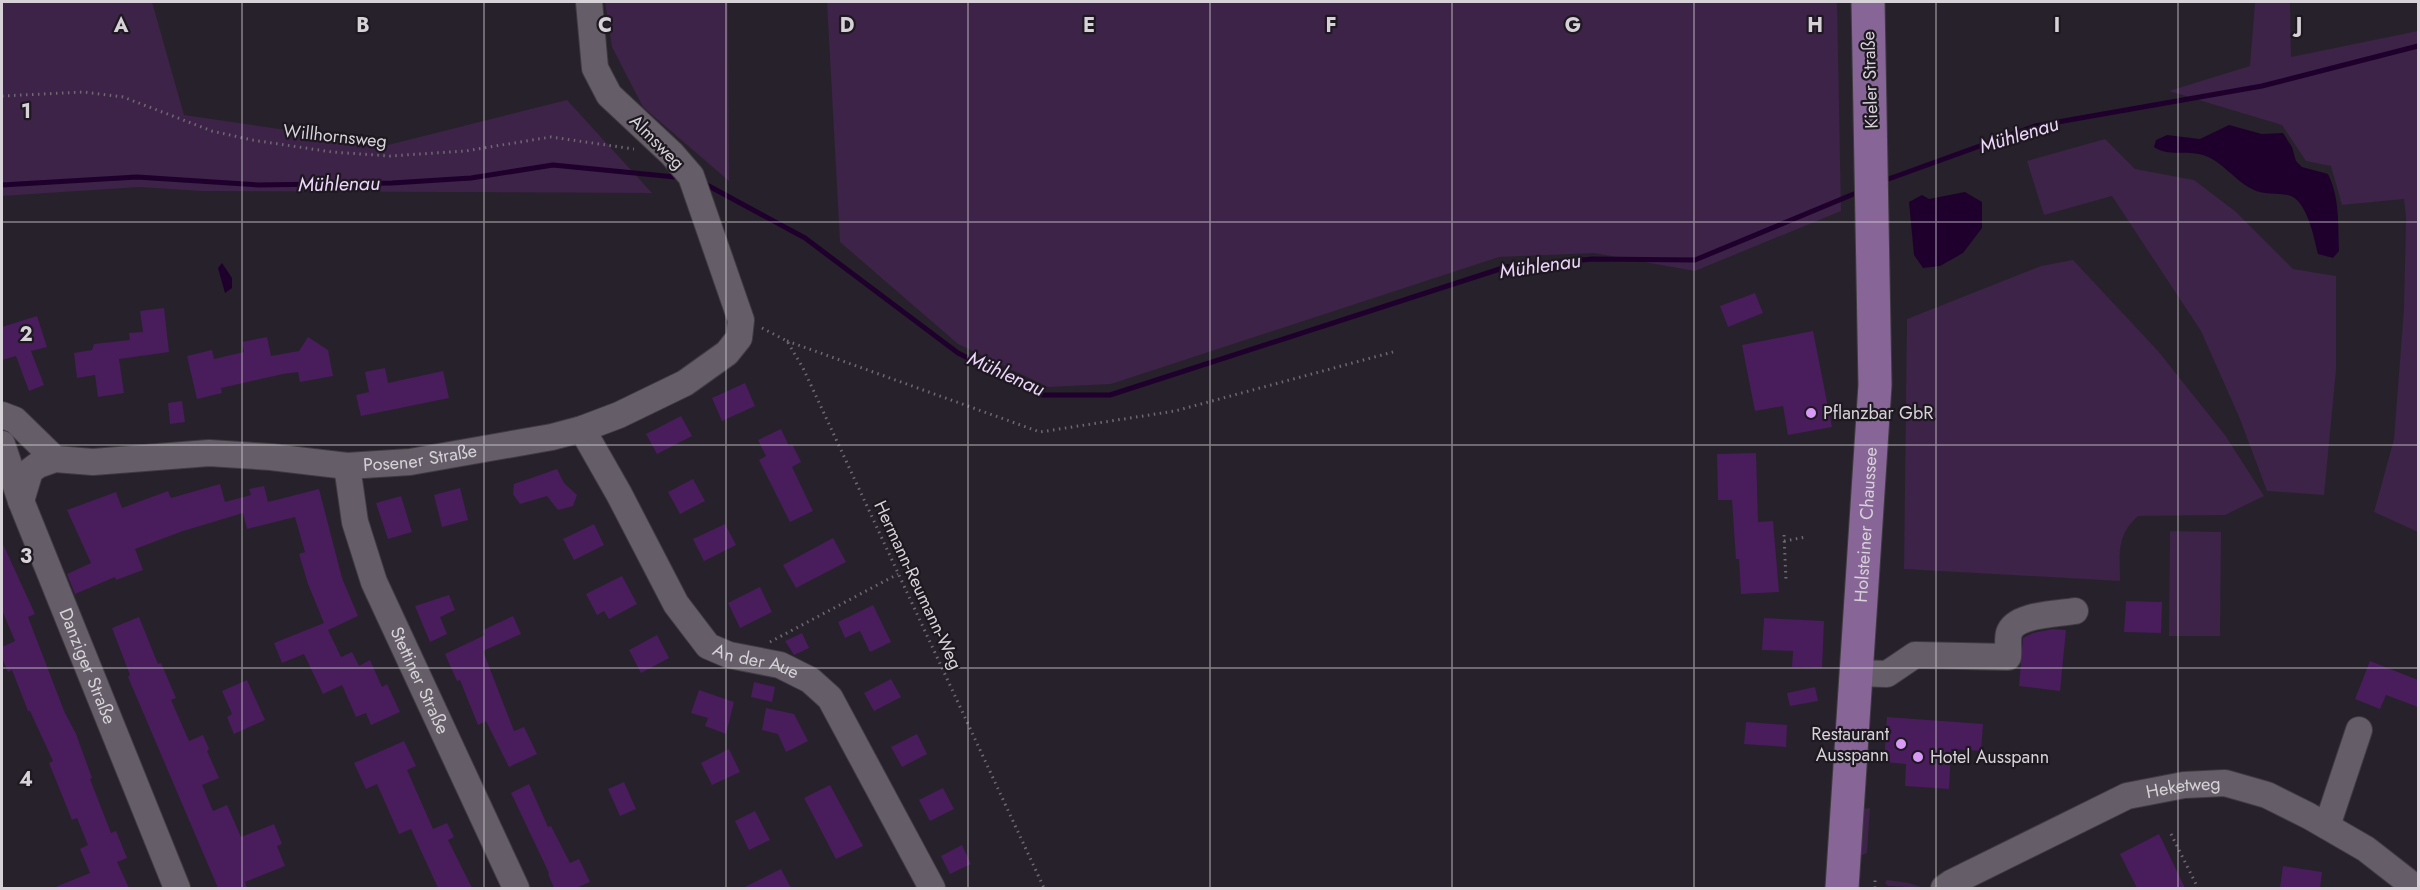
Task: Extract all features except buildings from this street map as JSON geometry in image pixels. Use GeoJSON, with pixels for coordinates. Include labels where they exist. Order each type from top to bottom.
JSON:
{"type":"FeatureCollection","features":[{"type":"Feature","properties":{"kind":"main road","name":"Kieler Straße"},"geometry":{"type":"LineString","coordinates":[[1868,2],[1872,158]]}},
{"type":"Feature","properties":{"kind":"main road","name":"Holsteiner Chaussee"},"geometry":{"type":"LineString","coordinates":[[1842,888],[1871,474],[1875,385],[1872,158]]}},
{"type":"Feature","properties":{"kind":"street","name":"Almsweg"},"geometry":{"type":"LineString","coordinates":[[589,2],[595,68],[609,95],[672,154],[691,176],[741,320]]}},
{"type":"Feature","properties":{"kind":"street","name":"Posener Straße"},"geometry":{"type":"LineString","coordinates":[[55,459],[93,462],[209,453],[271,457],[347,466],[410,462],[552,437],[582,429],[661,396],[704,370],[727,353],[738,338],[741,320]]}},
{"type":"Feature","properties":{"kind":"street"},"geometry":{"type":"LineString","coordinates":[[2,415],[15,420],[55,459],[38,465],[30,471],[21,501]]}},
{"type":"Feature","properties":{"kind":"street","name":"An der Aue"},"geometry":{"type":"LineString","coordinates":[[582,429],[619,494],[676,604],[708,646],[729,655],[780,665],[810,680],[830,698],[931,888]]}},
{"type":"Feature","properties":{"kind":"street","name":"Danziger Straße"},"geometry":{"type":"LineString","coordinates":[[2,444],[21,501],[177,888]]}},
{"type":"Feature","properties":{"kind":"street","name":"Stettiner Straße"},"geometry":{"type":"LineString","coordinates":[[347,466],[356,522],[374,582],[516,888]]}},
{"type":"Feature","properties":{"kind":"street"},"geometry":{"type":"LineString","coordinates":[[1856,673],[1887,674],[1915,655],[2008,657],[2009,633],[2015,624],[2025,619],[2075,611]]}},
{"type":"Feature","properties":{"kind":"street"},"geometry":{"type":"LineString","coordinates":[[2327,826],[2359,730]]}},
{"type":"Feature","properties":{"kind":"street","name":"Heketweg"},"geometry":{"type":"LineString","coordinates":[[1944,888],[2127,796],[2184,785],[2225,783],[2266,795],[2327,826],[2366,849],[2416,888]]}},
{"type":"Feature","properties":{"kind":"path","name":"Willhornsweg"},"geometry":{"type":"LineString","coordinates":[[2,96],[83,92],[123,97],[212,131],[252,140],[332,152],[390,156],[465,151],[551,137],[672,154]]}},
{"type":"Feature","properties":{"kind":"path"},"geometry":{"type":"LineString","coordinates":[[741,320],[787,341],[1040,432],[1175,411],[1393,352]]}},
{"type":"Feature","properties":{"kind":"path","name":"Hermann-Reumann-Weg"},"geometry":{"type":"LineString","coordinates":[[787,341],[802,368],[1044,888]]}},
{"type":"Feature","properties":{"kind":"path"},"geometry":{"type":"LineString","coordinates":[[1784,535],[1786,580]]}},
{"type":"Feature","properties":{"kind":"path"},"geometry":{"type":"LineString","coordinates":[[1784,541],[1806,537]]}},
{"type":"Feature","properties":{"kind":"path"},"geometry":{"type":"LineString","coordinates":[[748,659],[762,646],[898,574]]}},
{"type":"Feature","properties":{"kind":"path"},"geometry":{"type":"LineString","coordinates":[[2171,834],[2198,888]]}},
{"type":"Feature","properties":{"kind":"path"},"geometry":{"type":"LineString","coordinates":[[1875,878],[1875,888]]}},
{"type":"Feature","properties":{"kind":"shaded area"},"geometry":{"type":"Polygon","coordinates":[[[2,2],[152,2],[184,115],[388,145],[567,100],[652,193],[201,191],[139,187],[2,196],[2,2]]]}},
{"type":"Feature","properties":{"kind":"shaded area"},"geometry":{"type":"Polygon","coordinates":[[[605,2],[728,2],[729,181],[643,107],[612,47],[605,2]]]}},
{"type":"Feature","properties":{"kind":"shaded area"},"geometry":{"type":"Polygon","coordinates":[[[827,2],[1837,2],[1841,211],[1695,271],[1594,253],[1499,257],[1111,384],[1048,387],[958,344],[840,242],[827,2]]]}},
{"type":"Feature","properties":{"kind":"shaded area"},"geometry":{"type":"Polygon","coordinates":[[[2255,2],[2290,2],[2291,57],[2418,31],[2418,532],[2374,512],[2394,439],[2404,309],[2406,218],[2404,199],[2342,205],[2331,166],[2306,161],[2282,125],[2169,91],[2250,66],[2255,2]]]}},
{"type":"Feature","properties":{"kind":"shaded area"},"geometry":{"type":"Polygon","coordinates":[[[2229,125],[2262,134],[2283,133],[2292,147],[2296,161],[2302,167],[2328,174],[2335,192],[2338,222],[2339,251],[2333,258],[2318,254],[2309,220],[2295,198],[2256,191],[2203,155],[2171,153],[2154,147],[2156,140],[2167,135],[2200,139],[2229,125]]]}},
{"type":"Feature","properties":{"kind":"shaded area"},"geometry":{"type":"Polygon","coordinates":[[[2105,139],[2135,169],[2194,180],[2236,212],[2293,269],[2336,276],[2336,370],[2324,495],[2267,491],[2240,419],[2201,331],[2112,196],[2044,215],[2027,161],[2105,139]]]}},
{"type":"Feature","properties":{"kind":"shaded area"},"geometry":{"type":"Polygon","coordinates":[[[1965,192],[1982,202],[1982,228],[1963,253],[1940,266],[1923,268],[1914,255],[1909,202],[1922,195],[1929,199],[1965,192]]]}},
{"type":"Feature","properties":{"kind":"shaded area"},"geometry":{"type":"Polygon","coordinates":[[[2073,260],[2158,351],[2225,435],[2264,496],[2225,515],[2138,516],[2131,523],[2123,538],[2120,553],[2120,581],[1904,569],[1907,319],[2041,266],[2073,260]]]}},
{"type":"Feature","properties":{"kind":"shaded area"},"geometry":{"type":"Polygon","coordinates":[[[222,263],[232,278],[232,288],[225,293],[218,268],[222,263]]]}},
{"type":"Feature","properties":{"kind":"shaded area"},"geometry":{"type":"Polygon","coordinates":[[[2170,531],[2221,532],[2220,636],[2169,636],[2170,531]]]}},
{"type":"Feature","properties":{"kind":"shaded area"},"geometry":{"type":"Polygon","coordinates":[[[1870,808],[1867,853],[1858,857],[1862,809],[1870,808]]]}},
{"type":"Feature","properties":{"kind":"shaded area"},"geometry":{"type":"Polygon","coordinates":[[[1887,880],[1924,888],[1888,886],[1885,883],[1887,880]]]}},
{"type":"Feature","properties":{"kind":"waterway","name":"Mühlenau"},"geometry":{"type":"LineString","coordinates":[[1883,181],[2035,126],[2262,86],[2418,46]]}},
{"type":"Feature","properties":{"kind":"waterway","name":"Mühlenau"},"geometry":{"type":"LineString","coordinates":[[2,185],[137,177],[258,185],[392,183],[471,178],[553,165],[675,177]]}},
{"type":"Feature","properties":{"kind":"waterway","name":"Mühlenau"},"geometry":{"type":"LineString","coordinates":[[707,185],[805,238],[958,353],[1042,395],[1110,395],[1506,267],[1593,259],[1695,260],[1861,191]]}},
{"type":"Feature","properties":{"kind":"place","name":"Pflanzbar GbR"},"geometry":{"type":"Point","coordinates":[1811,413]}},
{"type":"Feature","properties":{"kind":"place","name":"Restaurant Ausspann"},"geometry":{"type":"Point","coordinates":[1901,744]}},
{"type":"Feature","properties":{"kind":"place","name":"Hotel Ausspann"},"geometry":{"type":"Point","coordinates":[1918,757]}}]}
